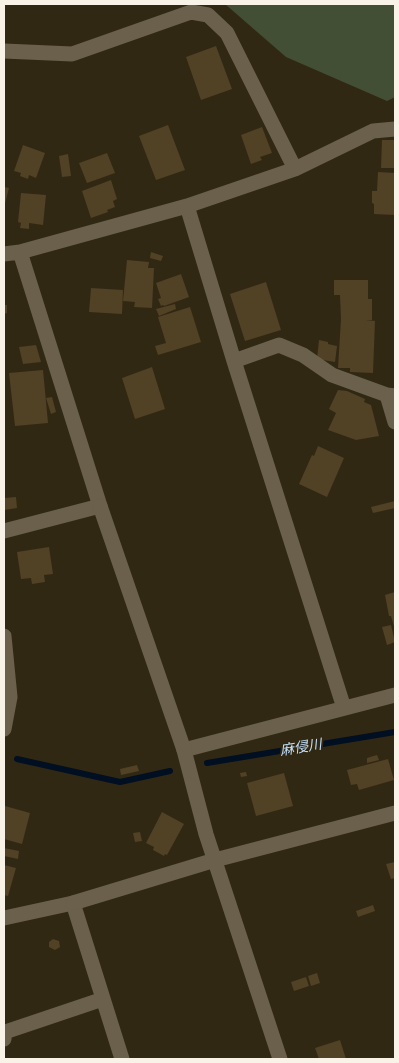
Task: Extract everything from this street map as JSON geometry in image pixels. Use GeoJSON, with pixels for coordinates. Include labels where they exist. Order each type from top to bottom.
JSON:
{"type":"FeatureCollection","features":[{"type":"Feature","properties":{"kind":"street"},"geometry":{"type":"LineString","coordinates":[[4,51],[72,54],[191,12],[208,15],[227,33],[295,169]]}},
{"type":"Feature","properties":{"kind":"street"},"geometry":{"type":"LineString","coordinates":[[4,254],[20,252],[187,206],[295,169],[373,131],[395,130]]}},
{"type":"Feature","properties":{"kind":"street"},"geometry":{"type":"LineString","coordinates":[[187,206],[344,708]]}},
{"type":"Feature","properties":{"kind":"street"},"geometry":{"type":"LineString","coordinates":[[20,252],[100,506],[184,750],[214,860],[280,1059]]}},
{"type":"Feature","properties":{"kind":"street"},"geometry":{"type":"LineString","coordinates":[[234,361],[279,345],[303,355],[332,375],[391,396],[395,422]]}},
{"type":"Feature","properties":{"kind":"street"},"geometry":{"type":"LineString","coordinates":[[4,531],[100,506]]}},
{"type":"Feature","properties":{"kind":"street"},"geometry":{"type":"LineString","coordinates":[[4,636],[10,697],[4,729]]}},
{"type":"Feature","properties":{"kind":"street"},"geometry":{"type":"LineString","coordinates":[[184,750],[395,695]]}},
{"type":"Feature","properties":{"kind":"street"},"geometry":{"type":"LineString","coordinates":[[4,918],[73,903],[214,860],[395,813]]}},
{"type":"Feature","properties":{"kind":"street"},"geometry":{"type":"LineString","coordinates":[[73,903],[122,1059]]}},
{"type":"Feature","properties":{"kind":"street"},"geometry":{"type":"LineString","coordinates":[[4,1039],[5,1032],[103,999]]}},
{"type":"Feature","properties":{"kind":"green space"},"geometry":{"type":"Polygon","coordinates":[[[225,4],[395,4],[395,97],[387,101],[286,57],[225,4]]]}},
{"type":"Feature","properties":{"kind":"building"},"geometry":{"type":"Polygon","coordinates":[[[216,46],[232,89],[201,100],[186,57],[216,46]]]}},
{"type":"Feature","properties":{"kind":"building"},"geometry":{"type":"Polygon","coordinates":[[[168,125],[185,170],[156,180],[139,136],[168,125]]]}},
{"type":"Feature","properties":{"kind":"building"},"geometry":{"type":"Polygon","coordinates":[[[262,127],[272,153],[260,157],[262,160],[251,164],[241,135],[262,127]]]}},
{"type":"Feature","properties":{"kind":"building"},"geometry":{"type":"Polygon","coordinates":[[[382,140],[395,140],[395,168],[381,168],[382,140]]]}},
{"type":"Feature","properties":{"kind":"building"},"geometry":{"type":"Polygon","coordinates":[[[23,145],[45,153],[36,178],[29,175],[28,179],[20,176],[21,173],[14,171],[23,145]]]}},
{"type":"Feature","properties":{"kind":"building"},"geometry":{"type":"Polygon","coordinates":[[[107,153],[115,173],[87,183],[79,163],[107,153]]]}},
{"type":"Feature","properties":{"kind":"building"},"geometry":{"type":"Polygon","coordinates":[[[68,154],[71,176],[62,177],[59,156],[68,154]]]}},
{"type":"Feature","properties":{"kind":"building"},"geometry":{"type":"Polygon","coordinates":[[[378,172],[395,173],[395,215],[374,214],[372,191],[377,191],[378,172]]]}},
{"type":"Feature","properties":{"kind":"building"},"geometry":{"type":"Polygon","coordinates":[[[111,180],[117,199],[113,201],[115,207],[107,210],[108,212],[91,218],[82,191],[111,180]]]}},
{"type":"Feature","properties":{"kind":"building"},"geometry":{"type":"Polygon","coordinates":[[[4,187],[9,188],[4,207],[4,187]]]}},
{"type":"Feature","properties":{"kind":"building"},"geometry":{"type":"Polygon","coordinates":[[[21,193],[46,195],[43,225],[29,223],[29,229],[20,228],[21,223],[18,222],[21,193]]]}},
{"type":"Feature","properties":{"kind":"building"},"geometry":{"type":"Polygon","coordinates":[[[151,252],[163,256],[161,261],[150,258],[151,252]]]}},
{"type":"Feature","properties":{"kind":"building"},"geometry":{"type":"Polygon","coordinates":[[[127,260],[149,262],[148,268],[154,268],[152,308],[134,307],[135,302],[123,301],[127,260]]]}},
{"type":"Feature","properties":{"kind":"building"},"geometry":{"type":"Polygon","coordinates":[[[181,274],[189,297],[161,306],[158,299],[161,298],[156,283],[181,274]]]}},
{"type":"Feature","properties":{"kind":"building"},"geometry":{"type":"Polygon","coordinates":[[[334,280],[368,280],[368,299],[372,299],[372,320],[366,320],[375,321],[373,373],[350,372],[350,368],[338,368],[341,319],[340,295],[334,295],[334,280]]]}},
{"type":"Feature","properties":{"kind":"building"},"geometry":{"type":"Polygon","coordinates":[[[266,282],[281,330],[245,341],[230,294],[266,282]]]}},
{"type":"Feature","properties":{"kind":"building"},"geometry":{"type":"Polygon","coordinates":[[[91,288],[123,290],[122,314],[89,312],[91,288]]]}},
{"type":"Feature","properties":{"kind":"building"},"geometry":{"type":"Polygon","coordinates":[[[175,304],[176,309],[159,316],[156,309],[175,304]]]}},
{"type":"Feature","properties":{"kind":"building"},"geometry":{"type":"Polygon","coordinates":[[[4,305],[7,305],[7,313],[4,314],[4,305]]]}},
{"type":"Feature","properties":{"kind":"building"},"geometry":{"type":"Polygon","coordinates":[[[190,307],[201,342],[158,355],[155,346],[166,343],[158,317],[190,307]]]}},
{"type":"Feature","properties":{"kind":"building"},"geometry":{"type":"Polygon","coordinates":[[[319,340],[337,346],[335,362],[317,359],[319,340]]]}},
{"type":"Feature","properties":{"kind":"building"},"geometry":{"type":"Polygon","coordinates":[[[36,345],[41,362],[23,364],[19,347],[36,345]]]}},
{"type":"Feature","properties":{"kind":"building"},"geometry":{"type":"Polygon","coordinates":[[[152,367],[165,409],[135,419],[122,378],[152,367]]]}},
{"type":"Feature","properties":{"kind":"building"},"geometry":{"type":"Polygon","coordinates":[[[43,370],[48,423],[15,426],[9,373],[43,370]]]}},
{"type":"Feature","properties":{"kind":"building"},"geometry":{"type":"Polygon","coordinates":[[[338,390],[347,391],[365,399],[364,402],[371,405],[379,436],[356,440],[328,430],[336,413],[329,409],[338,390]]]}},
{"type":"Feature","properties":{"kind":"building"},"geometry":{"type":"Polygon","coordinates":[[[52,397],[56,412],[51,414],[46,398],[52,397]]]}},
{"type":"Feature","properties":{"kind":"building"},"geometry":{"type":"Polygon","coordinates":[[[318,446],[344,458],[327,497],[299,484],[318,446]]]}},
{"type":"Feature","properties":{"kind":"building"},"geometry":{"type":"Polygon","coordinates":[[[16,497],[17,508],[4,510],[4,498],[16,497]]]}},
{"type":"Feature","properties":{"kind":"building"},"geometry":{"type":"Polygon","coordinates":[[[395,501],[395,508],[373,513],[371,507],[395,501]]]}},
{"type":"Feature","properties":{"kind":"building"},"geometry":{"type":"Polygon","coordinates":[[[49,547],[53,574],[44,575],[45,582],[32,584],[31,578],[21,579],[17,552],[49,547]]]}},
{"type":"Feature","properties":{"kind":"building"},"geometry":{"type":"Polygon","coordinates":[[[395,592],[395,630],[391,616],[389,616],[385,595],[395,592]]]}},
{"type":"Feature","properties":{"kind":"building"},"geometry":{"type":"Polygon","coordinates":[[[391,625],[395,642],[387,645],[382,627],[391,625]]]}},
{"type":"Feature","properties":{"kind":"building"},"geometry":{"type":"Polygon","coordinates":[[[377,755],[379,760],[367,763],[367,758],[377,755]]]}},
{"type":"Feature","properties":{"kind":"building"},"geometry":{"type":"Polygon","coordinates":[[[388,759],[394,780],[359,790],[357,784],[351,785],[347,770],[388,759]]]}},
{"type":"Feature","properties":{"kind":"building"},"geometry":{"type":"Polygon","coordinates":[[[137,765],[139,771],[121,775],[120,769],[137,765]]]}},
{"type":"Feature","properties":{"kind":"building"},"geometry":{"type":"Polygon","coordinates":[[[246,772],[247,776],[241,777],[240,773],[246,772]]]}},
{"type":"Feature","properties":{"kind":"building"},"geometry":{"type":"Polygon","coordinates":[[[284,773],[293,806],[256,816],[247,783],[284,773]]]}},
{"type":"Feature","properties":{"kind":"building"},"geometry":{"type":"Polygon","coordinates":[[[5,806],[30,813],[22,844],[4,839],[5,806]]]}},
{"type":"Feature","properties":{"kind":"building"},"geometry":{"type":"Polygon","coordinates":[[[162,812],[184,824],[167,855],[165,854],[164,856],[153,850],[154,847],[146,843],[162,812]]]}},
{"type":"Feature","properties":{"kind":"building"},"geometry":{"type":"Polygon","coordinates":[[[140,832],[142,841],[135,842],[133,833],[140,832]]]}},
{"type":"Feature","properties":{"kind":"building"},"geometry":{"type":"Polygon","coordinates":[[[4,848],[19,851],[18,859],[4,856],[4,848]]]}},
{"type":"Feature","properties":{"kind":"building"},"geometry":{"type":"Polygon","coordinates":[[[395,862],[395,878],[391,879],[386,864],[395,862]]]}},
{"type":"Feature","properties":{"kind":"building"},"geometry":{"type":"Polygon","coordinates":[[[4,865],[16,868],[8,896],[4,895],[4,865]]]}},
{"type":"Feature","properties":{"kind":"building"},"geometry":{"type":"Polygon","coordinates":[[[373,905],[375,911],[358,917],[356,911],[373,905]]]}},
{"type":"Feature","properties":{"kind":"building"},"geometry":{"type":"Polygon","coordinates":[[[53,939],[59,941],[60,947],[55,950],[49,947],[49,942],[53,939]]]}},
{"type":"Feature","properties":{"kind":"building"},"geometry":{"type":"Polygon","coordinates":[[[317,973],[320,983],[311,986],[308,976],[317,973]]]}},
{"type":"Feature","properties":{"kind":"building"},"geometry":{"type":"Polygon","coordinates":[[[306,977],[309,986],[294,991],[291,982],[306,977]]]}},
{"type":"Feature","properties":{"kind":"building"},"geometry":{"type":"Polygon","coordinates":[[[340,1040],[346,1059],[319,1059],[315,1048],[340,1040]]]}},
{"type":"Feature","properties":{"kind":"waterway","name":"麻侵川"},"geometry":{"type":"LineString","coordinates":[[207,763],[395,732]]}},
{"type":"Feature","properties":{"kind":"waterway","name":"麻侵川"},"geometry":{"type":"LineString","coordinates":[[17,759],[120,782],[170,771]]}}]}
